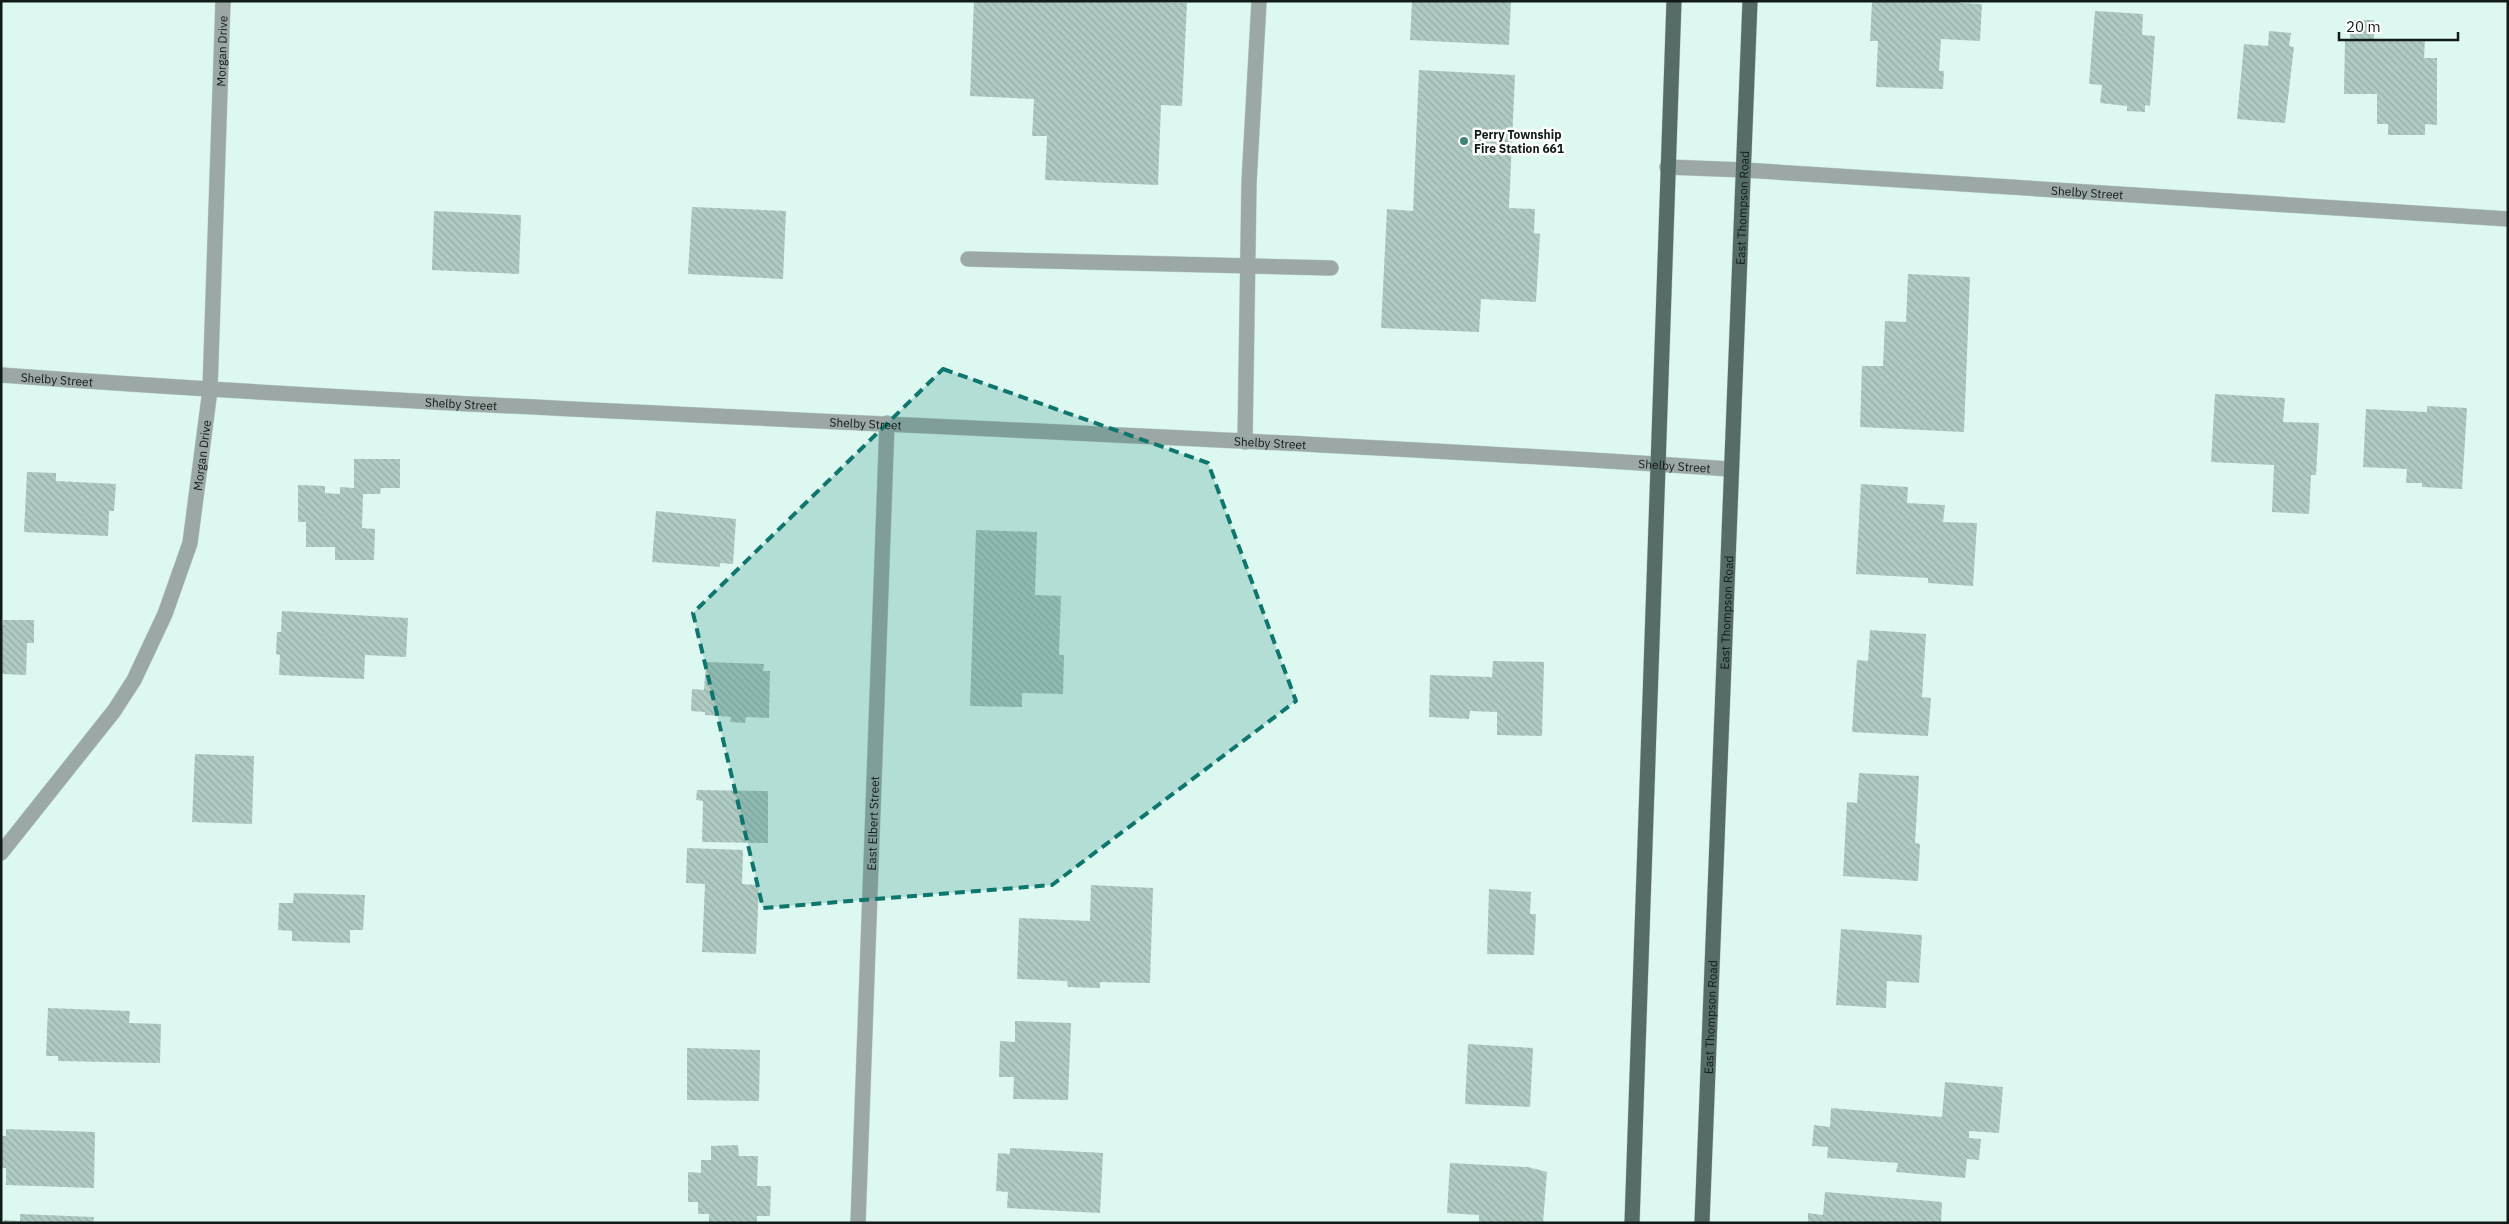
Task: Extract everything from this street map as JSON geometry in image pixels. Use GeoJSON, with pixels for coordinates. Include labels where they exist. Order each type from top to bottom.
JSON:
{"type":"FeatureCollection","features":[{"type":"Feature","properties":{"kind":"main road"},"geometry":{"type":"LineString","coordinates":[[1632,1223],[1674,1]]}},
{"type":"Feature","properties":{"kind":"main road","name":"East Thompson Road"},"geometry":{"type":"LineString","coordinates":[[1702,1223],[1730,468],[1750,1]]}},
{"type":"Feature","properties":{"kind":"street","name":"Morgan Drive"},"geometry":{"type":"LineString","coordinates":[[1,853],[114,711],[150,647],[179,579],[190,543],[210,390],[223,1]]}},
{"type":"Feature","properties":{"kind":"street"},"geometry":{"type":"LineString","coordinates":[[1245,442],[1249,183],[1259,1]]}},
{"type":"Feature","properties":{"kind":"street","name":"Shelby Street"},"geometry":{"type":"LineString","coordinates":[[1667,167],[1744,170],[2508,219]]}},
{"type":"Feature","properties":{"kind":"street"},"geometry":{"type":"LineString","coordinates":[[968,259],[1331,268]]}},
{"type":"Feature","properties":{"kind":"street","name":"Shelby Street"},"geometry":{"type":"LineString","coordinates":[[1,375],[210,390],[887,423],[1730,468]]}},
{"type":"Feature","properties":{"kind":"street","name":"East Elbert Street"},"geometry":{"type":"LineString","coordinates":[[858,1223],[887,423]]}},
{"type":"Feature","properties":{"kind":"highlighted area"},"geometry":{"type":"Polygon","coordinates":[[[943,369],[1208,463],[1296,701],[1052,885],[763,908],[693,613],[943,369]]]}},
{"type":"Feature","properties":{"kind":"building"},"geometry":{"type":"Polygon","coordinates":[[[974,1],[1187,3],[1182,106],[1161,105],[1158,185],[1045,180],[1047,136],[1032,136],[1034,99],[970,96],[974,1]]]}},
{"type":"Feature","properties":{"kind":"building"},"geometry":{"type":"Polygon","coordinates":[[[1412,1],[1511,1],[1509,45],[1410,40],[1412,1]]]}},
{"type":"Feature","properties":{"kind":"building"},"geometry":{"type":"Polygon","coordinates":[[[1872,1],[1960,1],[1960,3],[1982,4],[1980,41],[1941,39],[1939,71],[1944,71],[1943,89],[1876,87],[1878,41],[1870,41],[1872,1]]]}},
{"type":"Feature","properties":{"kind":"building"},"geometry":{"type":"Polygon","coordinates":[[[2095,11],[2143,14],[2142,35],[2155,36],[2150,106],[2145,105],[2145,112],[2127,111],[2127,106],[2100,103],[2102,85],[2089,84],[2095,11]]]}},
{"type":"Feature","properties":{"kind":"building"},"geometry":{"type":"Polygon","coordinates":[[[2350,20],[2374,20],[2374,39],[2425,40],[2424,58],[2437,58],[2437,125],[2425,124],[2425,135],[2388,135],[2388,124],[2377,124],[2377,94],[2344,94],[2345,39],[2350,39],[2350,20]]]}},
{"type":"Feature","properties":{"kind":"building"},"geometry":{"type":"Polygon","coordinates":[[[2269,31],[2291,33],[2289,46],[2294,47],[2285,123],[2237,119],[2244,44],[2268,46],[2269,31]]]}},
{"type":"Feature","properties":{"kind":"building","name":"Perry Township Fire Station 661"},"geometry":{"type":"Polygon","coordinates":[[[1419,70],[1515,75],[1509,208],[1535,209],[1534,233],[1540,234],[1536,302],[1481,299],[1479,332],[1381,328],[1387,209],[1413,211],[1419,70]]]}},
{"type":"Feature","properties":{"kind":"building"},"geometry":{"type":"Polygon","coordinates":[[[692,207],[786,211],[783,279],[688,274],[692,207]]]}},
{"type":"Feature","properties":{"kind":"building"},"geometry":{"type":"Polygon","coordinates":[[[434,211],[521,215],[519,274],[432,270],[434,211]]]}},
{"type":"Feature","properties":{"kind":"building"},"geometry":{"type":"Polygon","coordinates":[[[1908,274],[1970,277],[1964,432],[1860,427],[1862,366],[1883,366],[1885,321],[1906,322],[1908,274]]]}},
{"type":"Feature","properties":{"kind":"building"},"geometry":{"type":"Polygon","coordinates":[[[2215,394],[2285,398],[2283,422],[2319,423],[2316,475],[2311,475],[2309,514],[2272,512],[2274,465],[2211,462],[2215,394]]]}},
{"type":"Feature","properties":{"kind":"building"},"geometry":{"type":"Polygon","coordinates":[[[2427,406],[2467,408],[2462,489],[2422,487],[2422,483],[2406,483],[2407,469],[2363,467],[2366,409],[2427,412],[2427,406]]]}},
{"type":"Feature","properties":{"kind":"building"},"geometry":{"type":"Polygon","coordinates":[[[354,459],[400,459],[400,488],[381,488],[380,494],[363,494],[362,528],[375,529],[374,560],[335,560],[335,547],[306,547],[306,522],[298,522],[298,485],[325,486],[325,493],[340,494],[340,487],[354,488],[354,459]]]}},
{"type":"Feature","properties":{"kind":"building"},"geometry":{"type":"Polygon","coordinates":[[[27,472],[56,473],[56,481],[116,484],[114,511],[109,511],[108,536],[24,532],[27,472]]]}},
{"type":"Feature","properties":{"kind":"building"},"geometry":{"type":"Polygon","coordinates":[[[1861,484],[1908,487],[1907,503],[1945,505],[1943,522],[1977,523],[1973,586],[1928,583],[1928,578],[1856,574],[1861,484]]]}},
{"type":"Feature","properties":{"kind":"building"},"geometry":{"type":"Polygon","coordinates":[[[656,511],[736,519],[733,564],[720,563],[720,567],[652,562],[656,511]]]}},
{"type":"Feature","properties":{"kind":"building"},"geometry":{"type":"Polygon","coordinates":[[[976,530],[1037,532],[1035,595],[1061,596],[1059,655],[1064,655],[1063,694],[1022,693],[1022,707],[970,706],[976,530]]]}},
{"type":"Feature","properties":{"kind":"building"},"geometry":{"type":"Polygon","coordinates":[[[282,611],[408,618],[406,657],[365,655],[364,679],[279,675],[280,655],[276,654],[277,632],[281,632],[282,611]]]}},
{"type":"Feature","properties":{"kind":"building"},"geometry":{"type":"Polygon","coordinates":[[[3,620],[34,620],[34,643],[27,643],[26,675],[1,674],[1,625],[3,625],[3,620]]]}},
{"type":"Feature","properties":{"kind":"building"},"geometry":{"type":"Polygon","coordinates":[[[1870,630],[1926,634],[1922,697],[1931,698],[1928,736],[1852,732],[1857,660],[1868,661],[1870,630]]]}},
{"type":"Feature","properties":{"kind":"building"},"geometry":{"type":"Polygon","coordinates":[[[1493,661],[1544,662],[1542,736],[1497,735],[1497,712],[1470,711],[1469,719],[1429,717],[1430,675],[1492,677],[1493,661]]]}},
{"type":"Feature","properties":{"kind":"building"},"geometry":{"type":"Polygon","coordinates":[[[706,662],[764,664],[763,671],[770,671],[769,718],[746,717],[745,723],[730,722],[731,717],[705,715],[705,712],[691,711],[692,689],[704,690],[706,662]]]}},
{"type":"Feature","properties":{"kind":"building"},"geometry":{"type":"Polygon","coordinates":[[[195,754],[254,756],[252,824],[192,822],[195,754]]]}},
{"type":"Feature","properties":{"kind":"building"},"geometry":{"type":"Polygon","coordinates":[[[1859,773],[1919,776],[1915,843],[1920,844],[1918,881],[1843,876],[1847,802],[1857,803],[1859,773]]]}},
{"type":"Feature","properties":{"kind":"building"},"geometry":{"type":"Polygon","coordinates":[[[697,790],[768,791],[768,843],[702,842],[703,801],[696,800],[697,790]]]}},
{"type":"Feature","properties":{"kind":"building"},"geometry":{"type":"Polygon","coordinates":[[[687,848],[743,850],[742,884],[759,885],[756,954],[702,952],[705,884],[686,883],[687,848]]]}},
{"type":"Feature","properties":{"kind":"building"},"geometry":{"type":"Polygon","coordinates":[[[1091,885],[1153,888],[1150,983],[1100,982],[1100,988],[1068,987],[1067,981],[1017,979],[1019,918],[1090,921],[1091,885]]]}},
{"type":"Feature","properties":{"kind":"building"},"geometry":{"type":"Polygon","coordinates":[[[1489,889],[1531,892],[1530,914],[1536,914],[1534,955],[1487,954],[1489,889]]]}},
{"type":"Feature","properties":{"kind":"building"},"geometry":{"type":"Polygon","coordinates":[[[294,893],[365,895],[363,930],[350,930],[350,943],[292,941],[292,931],[278,930],[279,903],[293,903],[294,893]]]}},
{"type":"Feature","properties":{"kind":"building"},"geometry":{"type":"Polygon","coordinates":[[[1841,929],[1922,935],[1919,983],[1887,981],[1886,1008],[1836,1005],[1841,929]]]}},
{"type":"Feature","properties":{"kind":"building"},"geometry":{"type":"Polygon","coordinates":[[[48,1008],[130,1011],[129,1023],[161,1024],[160,1063],[58,1061],[58,1056],[46,1056],[48,1008]]]}},
{"type":"Feature","properties":{"kind":"building"},"geometry":{"type":"Polygon","coordinates":[[[1015,1021],[1071,1023],[1068,1100],[1013,1099],[1014,1077],[999,1077],[1000,1041],[1015,1042],[1015,1021]]]}},
{"type":"Feature","properties":{"kind":"building"},"geometry":{"type":"Polygon","coordinates":[[[1468,1044],[1533,1048],[1530,1107],[1465,1104],[1468,1044]]]}},
{"type":"Feature","properties":{"kind":"building"},"geometry":{"type":"Polygon","coordinates":[[[687,1048],[760,1050],[759,1101],[687,1100],[687,1048]]]}},
{"type":"Feature","properties":{"kind":"building"},"geometry":{"type":"Polygon","coordinates":[[[1945,1082],[2003,1087],[1999,1133],[1969,1131],[1969,1138],[1981,1139],[1979,1160],[1967,1159],[1965,1178],[1896,1172],[1898,1163],[1827,1158],[1828,1147],[1812,1146],[1814,1125],[1830,1127],[1831,1108],[1942,1117],[1945,1082]]]}},
{"type":"Feature","properties":{"kind":"building"},"geometry":{"type":"Polygon","coordinates":[[[6,1129],[95,1132],[94,1188],[6,1185],[6,1168],[1,1168],[1,1136],[6,1136],[6,1129]]]}},
{"type":"Feature","properties":{"kind":"building"},"geometry":{"type":"Polygon","coordinates":[[[738,1145],[739,1156],[758,1156],[757,1186],[771,1186],[770,1216],[757,1216],[757,1223],[709,1223],[709,1214],[698,1214],[698,1202],[688,1202],[688,1172],[701,1173],[701,1160],[711,1160],[711,1146],[738,1145]]]}},
{"type":"Feature","properties":{"kind":"building"},"geometry":{"type":"Polygon","coordinates":[[[1010,1148],[1103,1153],[1100,1213],[1007,1208],[1008,1192],[996,1191],[998,1153],[1010,1154],[1010,1148]]]}},
{"type":"Feature","properties":{"kind":"building"},"geometry":{"type":"Polygon","coordinates":[[[1450,1163],[1528,1167],[1547,1172],[1543,1223],[1479,1223],[1479,1215],[1447,1213],[1450,1163]]]}},
{"type":"Feature","properties":{"kind":"building"},"geometry":{"type":"Polygon","coordinates":[[[1825,1192],[1942,1202],[1941,1223],[1808,1223],[1808,1213],[1823,1215],[1825,1192]]]}},
{"type":"Feature","properties":{"kind":"building"},"geometry":{"type":"Polygon","coordinates":[[[20,1214],[94,1217],[93,1223],[4,1223],[4,1220],[20,1221],[20,1214]]]}},
{"type":"Feature","properties":{"kind":"place","name":"Perry Township Fire Station 661"},"geometry":{"type":"Point","coordinates":[1464,141]}}]}
